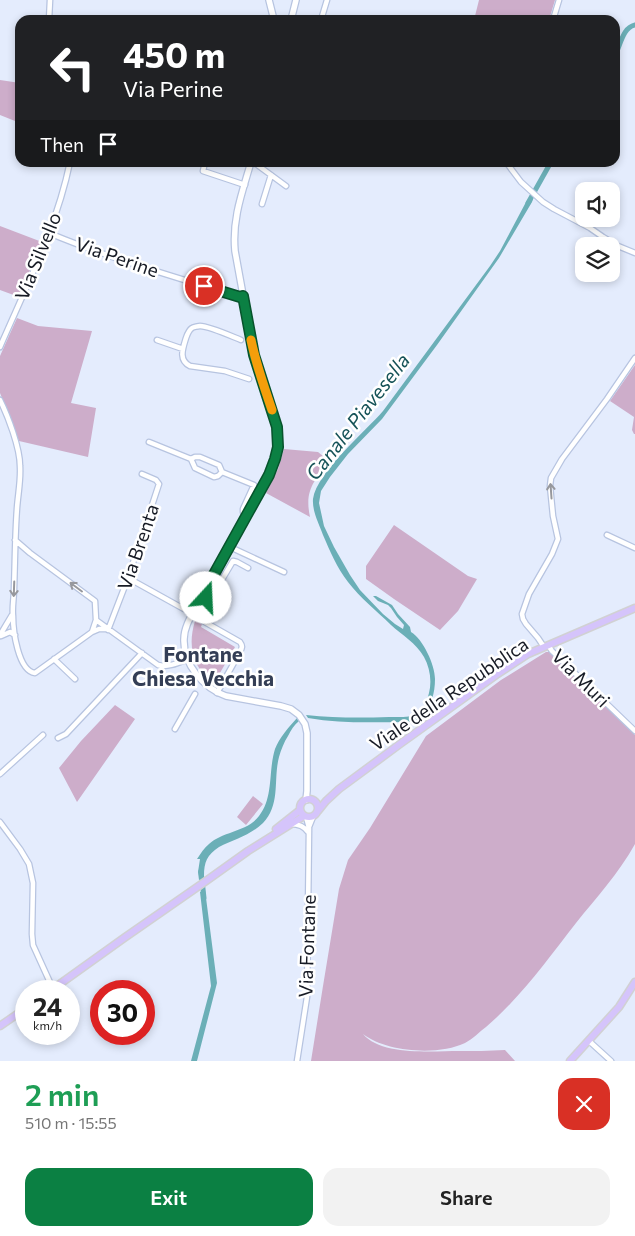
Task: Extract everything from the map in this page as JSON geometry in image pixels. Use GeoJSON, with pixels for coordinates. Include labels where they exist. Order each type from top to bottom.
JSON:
{"type":"FeatureCollection","features":[{"type":"Feature","properties":{"kind":"main road","name":"Viale della Repubblica"},"geometry":{"type":"LineString","coordinates":[[66,980],[139,927],[206,882],[278,828],[306,815],[315,816],[326,801],[339,789],[496,675],[528,654],[635,608]]}},
{"type":"Feature","properties":{"kind":"main road","name":"Viale della Repubblica"},"geometry":{"type":"LineString","coordinates":[[306,815],[301,804],[339,789]]}},
{"type":"Feature","properties":{"kind":"main road"},"geometry":{"type":"LineString","coordinates":[[311,800],[318,806],[318,811]]}},
{"type":"Feature","properties":{"kind":"main road","name":"Viale della Repubblica"},"geometry":{"type":"LineString","coordinates":[[268,837],[306,815]]}},
{"type":"Feature","properties":{"kind":"main road"},"geometry":{"type":"LineString","coordinates":[[570,1061],[619,1007],[635,982]]}},
{"type":"Feature","properties":{"kind":"main road"},"geometry":{"type":"LineString","coordinates":[[0,1026],[15,1016]]}},
{"type":"Feature","properties":{"kind":"street"},"geometry":{"type":"LineString","coordinates":[[49,15],[50,0]]}},
{"type":"Feature","properties":{"kind":"street"},"geometry":{"type":"LineString","coordinates":[[269,0],[273,15]]}},
{"type":"Feature","properties":{"kind":"street"},"geometry":{"type":"LineString","coordinates":[[292,15],[296,0]]}},
{"type":"Feature","properties":{"kind":"street"},"geometry":{"type":"LineString","coordinates":[[322,15],[327,0]]}},
{"type":"Feature","properties":{"kind":"street"},"geometry":{"type":"LineString","coordinates":[[554,15],[559,0]]}},
{"type":"Feature","properties":{"kind":"street","name":"Via Silvello"},"geometry":{"type":"LineString","coordinates":[[0,347],[49,233],[69,167]]}},
{"type":"Feature","properties":{"kind":"street"},"geometry":{"type":"LineString","coordinates":[[204,167],[203,171],[245,185]]}},
{"type":"Feature","properties":{"kind":"street"},"geometry":{"type":"LineString","coordinates":[[250,167],[235,221],[235,251],[254,355],[275,420],[278,447],[272,469],[264,486],[186,627],[184,639],[185,652],[192,670],[217,693],[287,707],[299,715],[304,721],[307,733],[307,791],[311,800]]}},
{"type":"Feature","properties":{"kind":"street"},"geometry":{"type":"LineString","coordinates":[[260,167],[286,186]]}},
{"type":"Feature","properties":{"kind":"street"},"geometry":{"type":"LineString","coordinates":[[510,167],[521,182],[543,202],[603,237],[635,252]]}},
{"type":"Feature","properties":{"kind":"street"},"geometry":{"type":"LineString","coordinates":[[262,204],[270,175]]}},
{"type":"Feature","properties":{"kind":"street","name":"Via Perine"},"geometry":{"type":"LineString","coordinates":[[49,233],[123,261],[240,297],[243,296]]}},
{"type":"Feature","properties":{"kind":"street"},"geometry":{"type":"LineString","coordinates":[[241,340],[207,327],[199,326],[192,328],[183,349],[183,359],[190,366],[225,371],[249,379]]}},
{"type":"Feature","properties":{"kind":"street"},"geometry":{"type":"LineString","coordinates":[[157,340],[183,349]]}},
{"type":"Feature","properties":{"kind":"street","name":"Via Muri"},"geometry":{"type":"LineString","coordinates":[[635,358],[552,475],[550,486],[558,540],[529,594],[522,614],[526,624],[538,638],[635,731]]}},
{"type":"Feature","properties":{"kind":"street"},"geometry":{"type":"LineString","coordinates":[[0,400],[10,423],[20,463],[13,614],[15,642],[21,658],[30,672],[35,673],[92,632],[99,629],[108,630]]}},
{"type":"Feature","properties":{"kind":"street"},"geometry":{"type":"LineString","coordinates":[[149,442],[191,460],[195,468],[214,477],[222,472]]}},
{"type":"Feature","properties":{"kind":"street"},"geometry":{"type":"LineString","coordinates":[[191,460],[195,457],[200,457],[219,465],[222,472],[254,486],[264,486]]}},
{"type":"Feature","properties":{"kind":"street","name":"Via Brenta"},"geometry":{"type":"LineString","coordinates":[[108,630],[128,578],[159,484],[156,480],[142,474]]}},
{"type":"Feature","properties":{"kind":"street"},"geometry":{"type":"LineString","coordinates":[[247,516],[243,509],[254,486]]}},
{"type":"Feature","properties":{"kind":"street"},"geometry":{"type":"LineString","coordinates":[[607,535],[635,548]]}},
{"type":"Feature","properties":{"kind":"street"},"geometry":{"type":"LineString","coordinates":[[15,540],[96,601],[96,620],[92,632]]}},
{"type":"Feature","properties":{"kind":"street"},"geometry":{"type":"LineString","coordinates":[[230,547],[284,572]]}},
{"type":"Feature","properties":{"kind":"street"},"geometry":{"type":"LineString","coordinates":[[15,553],[21,549],[30,553]]}},
{"type":"Feature","properties":{"kind":"street"},"geometry":{"type":"LineString","coordinates":[[217,693],[242,646],[240,642],[203,620],[201,615],[233,561],[248,568]]}},
{"type":"Feature","properties":{"kind":"street"},"geometry":{"type":"LineString","coordinates":[[128,578],[192,614]]}},
{"type":"Feature","properties":{"kind":"street"},"geometry":{"type":"LineString","coordinates":[[202,596],[210,600]]}},
{"type":"Feature","properties":{"kind":"street"},"geometry":{"type":"LineString","coordinates":[[0,636],[13,614]]}},
{"type":"Feature","properties":{"kind":"street"},"geometry":{"type":"LineString","coordinates":[[96,620],[161,666],[168,666],[188,659]]}},
{"type":"Feature","properties":{"kind":"street"},"geometry":{"type":"LineString","coordinates":[[0,636],[8,632],[15,635]]}},
{"type":"Feature","properties":{"kind":"street"},"geometry":{"type":"LineString","coordinates":[[58,738],[66,734],[142,653]]}},
{"type":"Feature","properties":{"kind":"street"},"geometry":{"type":"LineString","coordinates":[[54,659],[75,679]]}},
{"type":"Feature","properties":{"kind":"street"},"geometry":{"type":"LineString","coordinates":[[175,729],[195,694]]}},
{"type":"Feature","properties":{"kind":"street"},"geometry":{"type":"LineString","coordinates":[[0,774],[43,735]]}},
{"type":"Feature","properties":{"kind":"street","name":"Via Fontane"},"geometry":{"type":"LineString","coordinates":[[297,1061],[307,997],[309,831],[306,815]]}},
{"type":"Feature","properties":{"kind":"street"},"geometry":{"type":"LineString","coordinates":[[0,822],[29,864],[33,883],[32,945],[48,980]]}},
{"type":"Feature","properties":{"kind":"street"},"geometry":{"type":"LineString","coordinates":[[290,824],[300,825],[309,831]]}},
{"type":"Feature","properties":{"kind":"street"},"geometry":{"type":"LineString","coordinates":[[589,1041],[611,1061]]}},
{"type":"Feature","properties":{"kind":"shaded area"},"geometry":{"type":"Polygon","coordinates":[[[479,0],[555,0],[550,15],[475,15],[479,0]]]}},
{"type":"Feature","properties":{"kind":"shaded area"},"geometry":{"type":"Polygon","coordinates":[[[0,80],[15,82],[15,121],[0,115],[0,80]]]}},
{"type":"Feature","properties":{"kind":"shaded area"},"geometry":{"type":"Polygon","coordinates":[[[0,226],[42,242],[19,297],[0,290],[0,226]]]}},
{"type":"Feature","properties":{"kind":"shaded area"},"geometry":{"type":"Polygon","coordinates":[[[17,318],[38,326],[92,331],[71,403],[96,408],[88,457],[19,441],[0,393],[0,356],[17,318]]]}},
{"type":"Feature","properties":{"kind":"shaded area"},"geometry":{"type":"Polygon","coordinates":[[[635,365],[634,434],[632,430],[634,417],[610,401],[635,365]]]}},
{"type":"Feature","properties":{"kind":"shaded area"},"geometry":{"type":"Polygon","coordinates":[[[284,449],[318,452],[328,460],[315,480],[310,492],[308,499],[310,517],[266,493],[278,469],[284,449]]]}},
{"type":"Feature","properties":{"kind":"shaded area"},"geometry":{"type":"Polygon","coordinates":[[[394,525],[468,576],[477,579],[458,611],[440,630],[366,579],[366,566],[394,525]]]}},
{"type":"Feature","properties":{"kind":"shaded area"},"geometry":{"type":"Polygon","coordinates":[[[195,621],[202,624],[201,627],[235,647],[217,678],[220,680],[215,685],[201,671],[194,656],[192,640],[195,621]]]}},
{"type":"Feature","properties":{"kind":"shaded area"},"geometry":{"type":"Polygon","coordinates":[[[546,652],[549,652],[635,735],[635,844],[615,875],[534,977],[499,1015],[465,1043],[441,1050],[427,1051],[505,1050],[515,1061],[311,1061],[339,889],[348,860],[370,828],[426,736],[501,680],[546,652]],[[363,1034],[371,1041],[382,1046],[408,1051],[427,1051],[385,1045],[363,1034]]]}},
{"type":"Feature","properties":{"kind":"shaded area"},"geometry":{"type":"Polygon","coordinates":[[[115,705],[135,719],[77,802],[59,768],[115,705]]]}},
{"type":"Feature","properties":{"kind":"shaded area"},"geometry":{"type":"Polygon","coordinates":[[[253,796],[263,804],[246,825],[237,817],[253,796]]]}},
{"type":"Feature","properties":{"kind":"water"},"geometry":{"type":"Polygon","coordinates":[[[530,197],[533,199],[532,202],[499,258],[382,419],[348,454],[321,491],[319,503],[324,526],[350,575],[360,590],[383,614],[403,629],[404,625],[391,608],[373,596],[392,605],[428,653],[435,679],[431,707],[424,717],[410,722],[346,722],[308,718],[306,715],[348,718],[400,717],[416,715],[426,704],[430,679],[424,657],[413,643],[363,599],[344,577],[323,535],[315,513],[313,499],[316,488],[332,465],[383,411],[490,266],[530,197]]]}},
{"type":"Feature","properties":{"kind":"water"},"geometry":{"type":"Polygon","coordinates":[[[297,718],[299,721],[287,738],[279,757],[276,791],[269,816],[253,831],[219,847],[212,853],[206,863],[204,876],[199,880],[200,859],[197,859],[206,847],[221,836],[248,825],[264,809],[269,792],[275,749],[297,718]]]}},
{"type":"Feature","properties":{"kind":"water"},"geometry":{"type":"Polygon","coordinates":[[[205,890],[217,983],[197,1061],[191,1061],[211,986],[200,892],[205,890]]]}},
{"type":"Feature","properties":{"kind":"waterway","name":"Canale Piavesella"},"geometry":{"type":"LineString","coordinates":[[620,44],[627,30],[635,25]]}},
{"type":"Feature","properties":{"kind":"waterway","name":"Canale Piavesella"},"geometry":{"type":"LineString","coordinates":[[528,203],[548,167]]}},
{"type":"Feature","properties":{"kind":"waterway","name":"Canale Piavesella"},"geometry":{"type":"LineString","coordinates":[[201,871],[204,898]]}},
{"type":"Feature","properties":{"kind":"slow traffic"},"geometry":{"type":"LineString","coordinates":[[251,340],[272,410]]}},
{"type":"Feature","properties":{"kind":"district","name":"Fontane Chiesa Vecchia"},"geometry":{"type":"Point","coordinates":[203,667]}},
{"type":"Feature","properties":{"kind":"route"},"geometry":{"type":"LineString","coordinates":[[204,286],[240,297],[243,296],[254,355],[278,434],[277,452],[272,469],[202,596],[206,598]]}}]}
